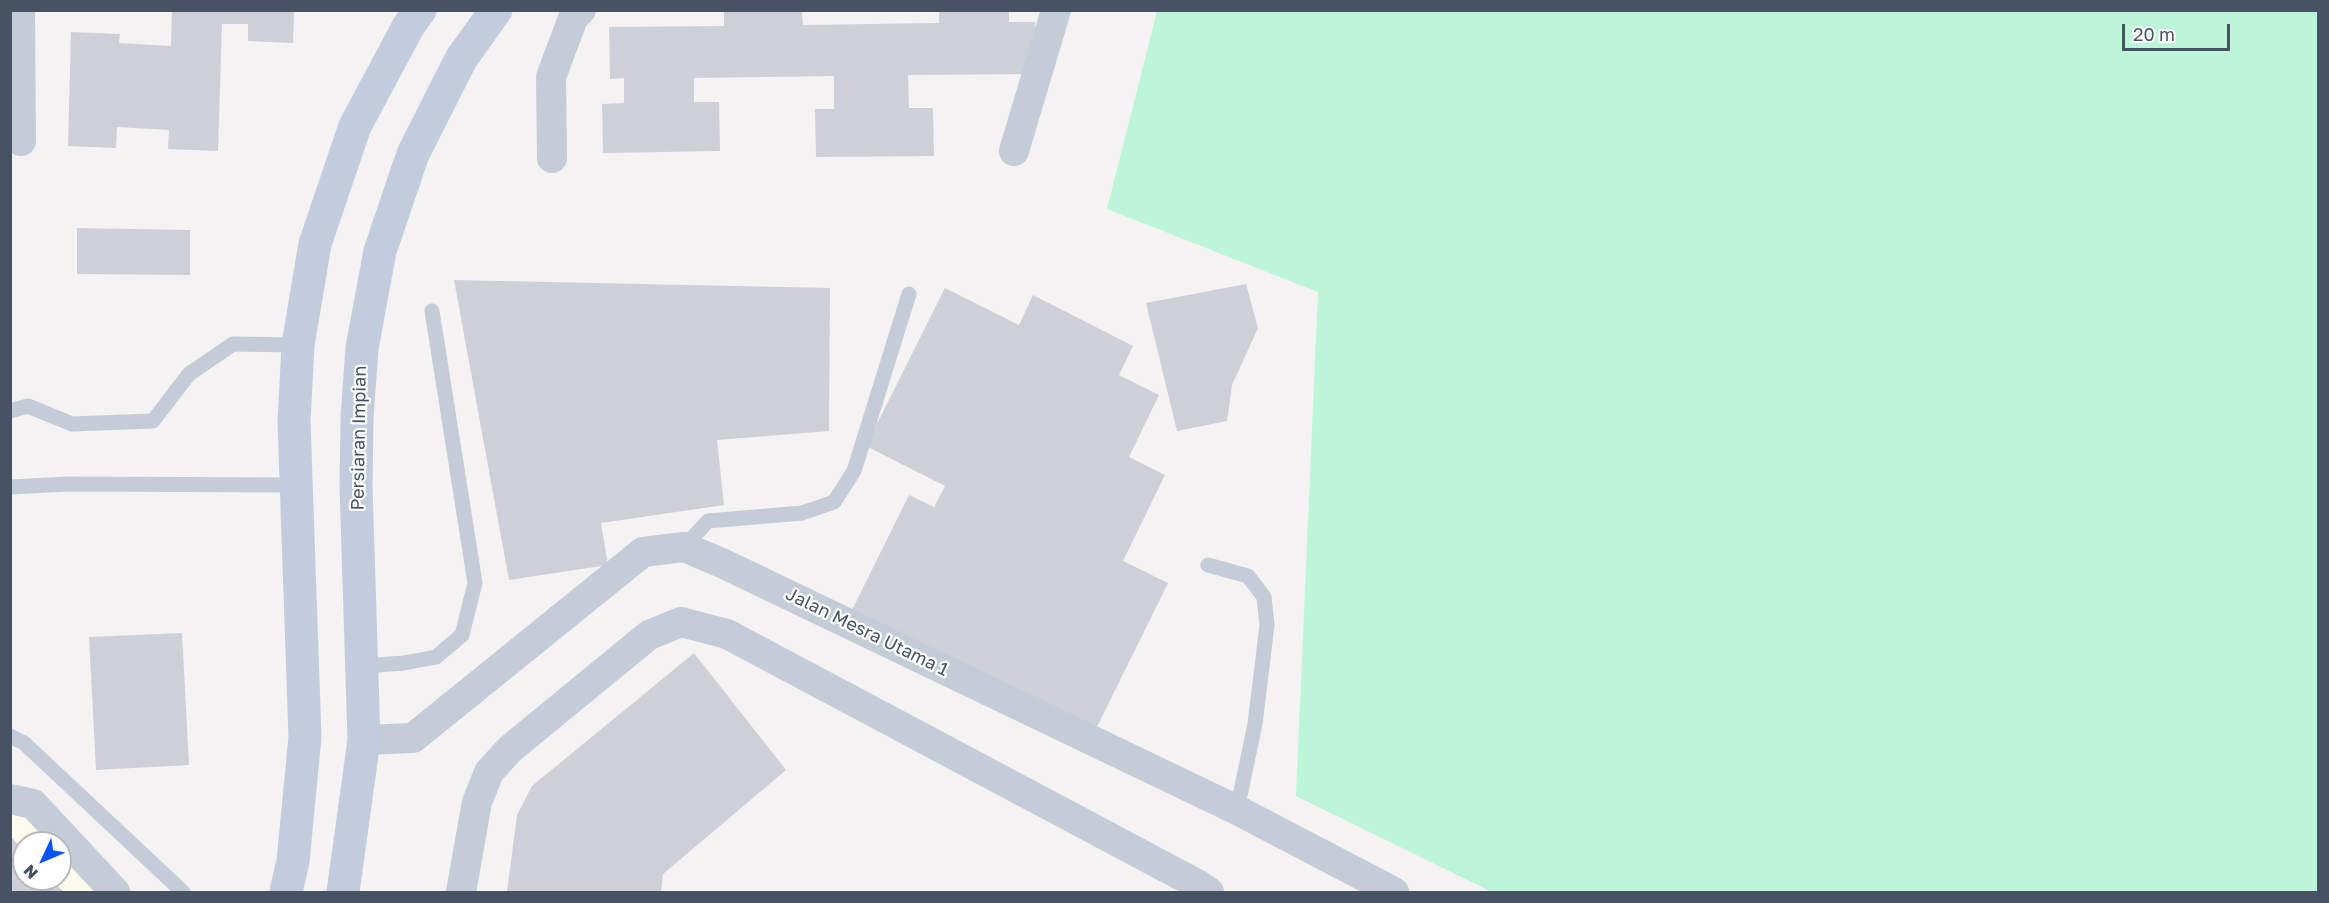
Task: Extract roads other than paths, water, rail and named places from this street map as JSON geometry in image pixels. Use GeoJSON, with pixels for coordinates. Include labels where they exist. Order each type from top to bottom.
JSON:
{"type":"FeatureCollection","features":[{"type":"Feature","properties":{"kind":"street"},"geometry":{"type":"LineString","coordinates":[[20,10],[21,141]]}},
{"type":"Feature","properties":{"kind":"street"},"geometry":{"type":"LineString","coordinates":[[286,892],[293,861],[305,737],[294,421],[298,345],[315,244],[355,126],[408,27],[420,10]]}},
{"type":"Feature","properties":{"kind":"street","name":"Persiaran Impian"},"geometry":{"type":"LineString","coordinates":[[343,892],[364,740],[356,487],[357,418],[362,348],[381,251],[413,154],[461,59],[496,10]]}},
{"type":"Feature","properties":{"kind":"street"},"geometry":{"type":"LineString","coordinates":[[552,158],[550,77],[573,18],[581,10]]}},
{"type":"Feature","properties":{"kind":"street"},"geometry":{"type":"LineString","coordinates":[[1014,150],[1056,10]]}},
{"type":"Feature","properties":{"kind":"street","name":"Jalan Mesra Utama 1"},"geometry":{"type":"LineString","coordinates":[[364,740],[413,738],[643,552],[684,547],[1238,810],[1395,892]]}},
{"type":"Feature","properties":{"kind":"street"},"geometry":{"type":"LineString","coordinates":[[461,892],[477,802],[489,772],[510,749],[649,635],[681,622],[727,634],[1209,892]]}},
{"type":"Feature","properties":{"kind":"street"},"geometry":{"type":"LineString","coordinates":[[10,799],[33,804],[115,892]]}},
{"type":"Feature","properties":{"kind":"lane"},"geometry":{"type":"LineString","coordinates":[[684,547],[708,520],[802,513],[834,502],[855,471],[909,294]]}},
{"type":"Feature","properties":{"kind":"lane"},"geometry":{"type":"LineString","coordinates":[[363,666],[404,663],[436,657],[462,634],[475,583],[432,310]]}},
{"type":"Feature","properties":{"kind":"lane"},"geometry":{"type":"LineString","coordinates":[[10,411],[28,406],[72,424],[153,421],[189,375],[233,344],[298,345]]}},
{"type":"Feature","properties":{"kind":"lane"},"geometry":{"type":"LineString","coordinates":[[10,487],[68,484],[296,485]]}},
{"type":"Feature","properties":{"kind":"lane"},"geometry":{"type":"LineString","coordinates":[[1208,565],[1248,576],[1264,597],[1267,625],[1255,724],[1238,810]]}},
{"type":"Feature","properties":{"kind":"lane"},"geometry":{"type":"LineString","coordinates":[[10,736],[24,743],[183,892]]}}]}
